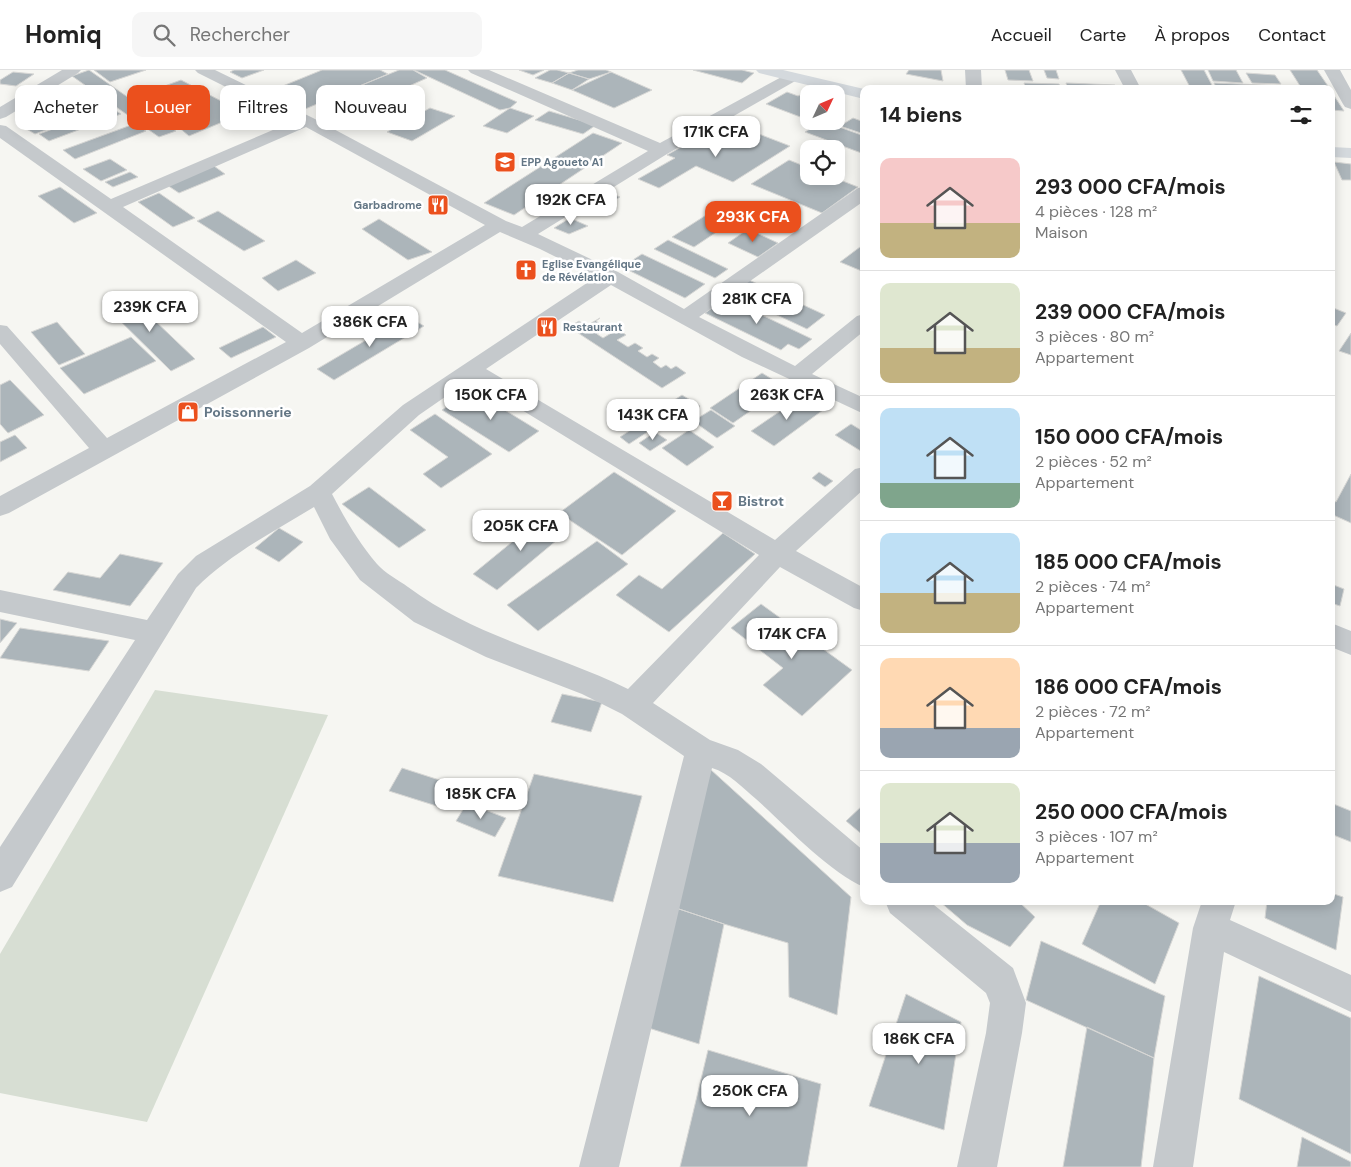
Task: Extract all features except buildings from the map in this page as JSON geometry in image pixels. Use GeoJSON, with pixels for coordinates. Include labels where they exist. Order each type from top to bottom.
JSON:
{"type":"FeatureCollection","features":[{"type":"Feature","properties":{"kind":"street"},"geometry":{"type":"LineString","coordinates":[[0,114],[73,70]]}},
{"type":"Feature","properties":{"kind":"street"},"geometry":{"type":"LineString","coordinates":[[203,70],[307,121],[499,225],[525,234],[611,276],[684,318],[797,376],[860,404]]}},
{"type":"Feature","properties":{"kind":"street"},"geometry":{"type":"LineString","coordinates":[[476,70],[661,150]]}},
{"type":"Feature","properties":{"kind":"street"},"geometry":{"type":"LineString","coordinates":[[764,70],[860,93]]}},
{"type":"Feature","properties":{"kind":"street"},"geometry":{"type":"LineString","coordinates":[[973,70],[974,85]]}},
{"type":"Feature","properties":{"kind":"street"},"geometry":{"type":"LineString","coordinates":[[1123,70],[1131,85]]}},
{"type":"Feature","properties":{"kind":"street"},"geometry":{"type":"LineString","coordinates":[[1332,70],[1351,104]]}},
{"type":"Feature","properties":{"kind":"street"},"geometry":{"type":"LineString","coordinates":[[525,234],[661,150],[792,77]]}},
{"type":"Feature","properties":{"kind":"street"},"geometry":{"type":"LineString","coordinates":[[110,206],[307,121]]}},
{"type":"Feature","properties":{"kind":"street"},"geometry":{"type":"LineString","coordinates":[[0,130],[110,206],[301,343]]}},
{"type":"Feature","properties":{"kind":"street"},"geometry":{"type":"LineString","coordinates":[[1335,152],[1351,153]]}},
{"type":"Feature","properties":{"kind":"street"},"geometry":{"type":"LineString","coordinates":[[684,318],[860,195]]}},
{"type":"Feature","properties":{"kind":"street"},"geometry":{"type":"LineString","coordinates":[[0,507],[301,343],[499,225]]}},
{"type":"Feature","properties":{"kind":"street"},"geometry":{"type":"LineString","coordinates":[[4,863],[187,581],[205,563],[319,492],[345,466],[411,410],[611,276]]}},
{"type":"Feature","properties":{"kind":"street"},"geometry":{"type":"LineString","coordinates":[[797,376],[860,323]]}},
{"type":"Feature","properties":{"kind":"street"},"geometry":{"type":"LineString","coordinates":[[0,331],[105,451]]}},
{"type":"Feature","properties":{"kind":"street"},"geometry":{"type":"LineString","coordinates":[[471,369],[778,553],[860,599]]}},
{"type":"Feature","properties":{"kind":"street"},"geometry":{"type":"LineString","coordinates":[[632,705],[778,553],[860,479]]}},
{"type":"Feature","properties":{"kind":"street"},"geometry":{"type":"LineString","coordinates":[[319,492],[339,532],[369,573],[424,614],[496,649],[592,685],[632,705],[701,751],[727,759],[750,774],[834,848],[860,868]]}},
{"type":"Feature","properties":{"kind":"street"},"geometry":{"type":"LineString","coordinates":[[0,601],[155,633]]}},
{"type":"Feature","properties":{"kind":"street"},"geometry":{"type":"LineString","coordinates":[[1335,636],[1351,644]]}},
{"type":"Feature","properties":{"kind":"street"},"geometry":{"type":"LineString","coordinates":[[599,1167],[701,751]]}},
{"type":"Feature","properties":{"kind":"street"},"geometry":{"type":"LineString","coordinates":[[907,905],[1000,981],[1008,1003],[1004,1033],[977,1167]]}},
{"type":"Feature","properties":{"kind":"street"},"geometry":{"type":"LineString","coordinates":[[1173,1167],[1215,915],[1351,994]]}},
{"type":"Feature","properties":{"kind":"shaded area"},"geometry":{"type":"Polygon","coordinates":[[[155,690],[328,715],[147,1122],[0,1093],[0,954],[155,690]]]}},
{"type":"Feature","properties":{"kind":"place","name":"EPP Agoueto A1"},"geometry":{"type":"Point","coordinates":[505,162]}},
{"type":"Feature","properties":{"kind":"place","name":"Garbadrome"},"geometry":{"type":"Point","coordinates":[438,205]}},
{"type":"Feature","properties":{"kind":"place","name":"Eglise Evangélique de Révélation"},"geometry":{"type":"Point","coordinates":[526,270]}},
{"type":"Feature","properties":{"kind":"place","name":"Restaurant"},"geometry":{"type":"Point","coordinates":[547,327]}},
{"type":"Feature","properties":{"kind":"place","name":"Poissonnerie"},"geometry":{"type":"Point","coordinates":[188,412]}},
{"type":"Feature","properties":{"kind":"place","name":"Bistrot"},"geometry":{"type":"Point","coordinates":[722,501]}}]}
